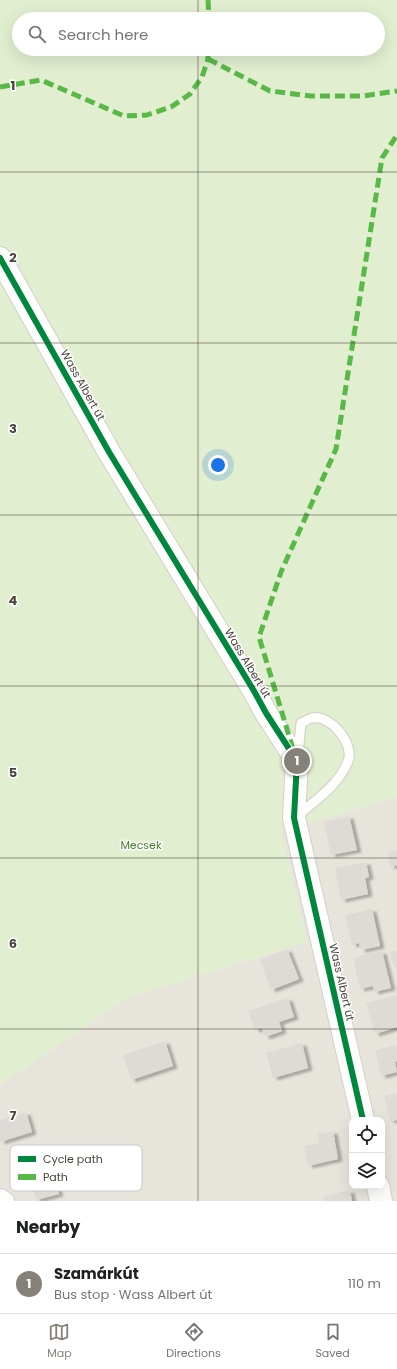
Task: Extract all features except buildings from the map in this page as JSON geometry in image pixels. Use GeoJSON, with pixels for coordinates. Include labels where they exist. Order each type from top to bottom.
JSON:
{"type":"FeatureCollection","features":[{"type":"Feature","properties":{"kind":"street","name":"Wass Albert út"},"geometry":{"type":"LineString","coordinates":[[0,258],[109,452],[297,762],[294,818],[362,1117]]}},
{"type":"Feature","properties":{"kind":"street"},"geometry":{"type":"LineString","coordinates":[[379,1189],[381,1201]]}},
{"type":"Feature","properties":{"kind":"street"},"geometry":{"type":"LineString","coordinates":[[0,1198],[5,1201]]}},
{"type":"Feature","properties":{"kind":"lane"},"geometry":{"type":"LineString","coordinates":[[294,818],[335,784],[349,760],[348,745],[339,731],[326,720],[312,718],[301,723],[297,762]]}},
{"type":"Feature","properties":{"kind":"shaded area"},"geometry":{"type":"Polygon","coordinates":[[[397,797],[397,1201],[0,1201],[0,1085],[127,998],[307,942],[281,831],[397,797]]]}},
{"type":"Feature","properties":{"kind":"green space","name":"Mecsek"},"geometry":{"type":"Polygon","coordinates":[[[0,0],[397,0],[397,797],[281,831],[307,942],[127,998],[0,1085],[0,0]]]}},
{"type":"Feature","properties":{"kind":"marked path"},"geometry":{"type":"LineString","coordinates":[[208,0],[209,12]]}},
{"type":"Feature","properties":{"kind":"marked path"},"geometry":{"type":"LineString","coordinates":[[0,87],[41,80],[124,116],[147,115],[171,107],[190,94],[202,77],[208,56]]}},
{"type":"Feature","properties":{"kind":"marked path"},"geometry":{"type":"LineString","coordinates":[[208,59],[270,91],[311,96],[363,96],[397,91]]}},
{"type":"Feature","properties":{"kind":"marked path"},"geometry":{"type":"LineString","coordinates":[[293,749],[259,637],[281,572],[336,449],[382,158],[397,135]]}},
{"type":"Feature","properties":{"kind":"cycle path"},"geometry":{"type":"LineString","coordinates":[[0,258],[109,452],[266,713],[297,761],[294,818],[362,1117]]}},
{"type":"Feature","properties":{"kind":"place","name":"Szamárkút"},"geometry":{"type":"Point","coordinates":[297,761]}}]}
